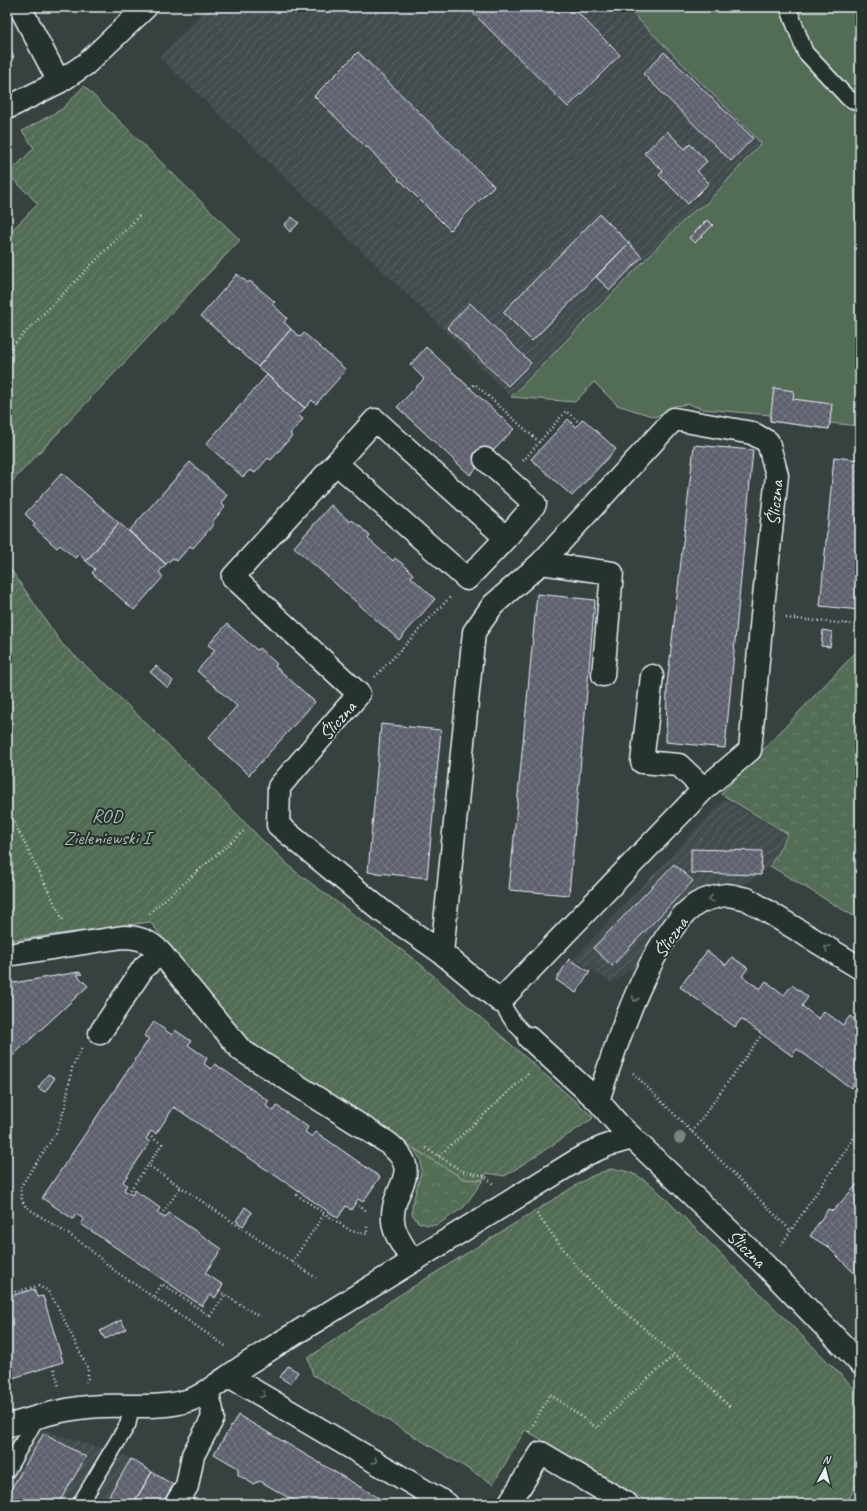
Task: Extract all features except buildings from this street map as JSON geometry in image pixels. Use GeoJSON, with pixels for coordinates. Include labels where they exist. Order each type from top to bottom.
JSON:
{"type":"FeatureCollection","features":[{"type":"Feature","properties":{"kind":"street"},"geometry":{"type":"LineString","coordinates":[[20,7],[59,82]]}},
{"type":"Feature","properties":{"kind":"street"},"geometry":{"type":"LineString","coordinates":[[7,108],[59,82],[86,64],[146,7]]}},
{"type":"Feature","properties":{"kind":"street","name":"Śliczna"},"geometry":{"type":"LineString","coordinates":[[442,952],[474,632],[493,605],[541,563],[674,419],[752,433],[768,442],[777,475],[750,750],[704,789],[500,1001],[442,952],[382,911],[278,825],[279,786],[359,694],[233,577],[375,420],[506,538]]}},
{"type":"Feature","properties":{"kind":"street"},"geometry":{"type":"LineString","coordinates":[[336,464],[467,579],[506,538],[535,504],[485,459]]}},
{"type":"Feature","properties":{"kind":"street"},"geometry":{"type":"LineString","coordinates":[[541,563],[612,573],[603,675]]}},
{"type":"Feature","properties":{"kind":"street"},"geometry":{"type":"LineString","coordinates":[[652,676],[642,762],[679,765],[704,789]]}},
{"type":"Feature","properties":{"kind":"street","name":"Śliczna"},"geometry":{"type":"LineString","coordinates":[[598,1101],[613,1053],[643,979],[662,944],[683,914],[702,901],[726,895],[747,899],[860,968]]}},
{"type":"Feature","properties":{"kind":"street"},"geometry":{"type":"LineString","coordinates":[[7,955],[124,937],[142,939],[153,945],[161,952],[241,1050],[385,1141],[395,1148],[402,1156],[405,1165],[405,1176],[393,1211],[393,1220],[394,1228],[412,1260]]}},
{"type":"Feature","properties":{"kind":"street"},"geometry":{"type":"LineString","coordinates":[[100,1033],[144,967],[161,952]]}},
{"type":"Feature","properties":{"kind":"street","name":"Śliczna"},"geometry":{"type":"LineString","coordinates":[[529,1038],[598,1101],[632,1138],[763,1263],[860,1363]]}},
{"type":"Feature","properties":{"kind":"street"},"geometry":{"type":"LineString","coordinates":[[7,1426],[53,1412],[79,1408],[104,1406],[131,1407],[169,1404],[190,1400],[207,1392],[229,1376],[412,1260],[587,1154],[608,1145],[632,1138]]}},
{"type":"Feature","properties":{"kind":"street"},"geometry":{"type":"LineString","coordinates":[[229,1376],[447,1504]]}},
{"type":"Feature","properties":{"kind":"street"},"geometry":{"type":"LineString","coordinates":[[176,1504],[187,1486],[193,1455],[213,1418],[207,1392]]}},
{"type":"Feature","properties":{"kind":"street"},"geometry":{"type":"LineString","coordinates":[[509,1504],[541,1453],[627,1504]]}},
{"type":"Feature","properties":{"kind":"lane"},"geometry":{"type":"LineString","coordinates":[[788,7],[805,52],[848,98],[860,104]]}},
{"type":"Feature","properties":{"kind":"lane","name":"Śliczna"},"geometry":{"type":"LineString","coordinates":[[500,1001],[514,1023],[529,1038]]}},
{"type":"Feature","properties":{"kind":"lane"},"geometry":{"type":"LineString","coordinates":[[80,1504],[128,1424],[131,1407]]}},
{"type":"Feature","properties":{"kind":"lane"},"geometry":{"type":"LineString","coordinates":[[7,1470],[37,1417]]}},
{"type":"Feature","properties":{"kind":"path"},"geometry":{"type":"LineString","coordinates":[[7,351],[141,214]]}},
{"type":"Feature","properties":{"kind":"path"},"geometry":{"type":"LineString","coordinates":[[470,388],[475,384],[539,442],[566,411],[580,423]]}},
{"type":"Feature","properties":{"kind":"path"},"geometry":{"type":"LineString","coordinates":[[359,694],[467,579]]}},
{"type":"Feature","properties":{"kind":"path"},"geometry":{"type":"LineString","coordinates":[[762,616],[860,625]]}},
{"type":"Feature","properties":{"kind":"path"},"geometry":{"type":"LineString","coordinates":[[7,808],[65,923]]}},
{"type":"Feature","properties":{"kind":"path"},"geometry":{"type":"LineString","coordinates":[[150,914],[245,830]]}},
{"type":"Feature","properties":{"kind":"path"},"geometry":{"type":"LineString","coordinates":[[692,1132],[760,1037]]}},
{"type":"Feature","properties":{"kind":"path"},"geometry":{"type":"LineString","coordinates":[[82,1047],[72,1068],[64,1107],[56,1133],[21,1186],[20,1194],[22,1202],[26,1207],[82,1243],[115,1271],[154,1296],[227,1347]]}},
{"type":"Feature","properties":{"kind":"path"},"geometry":{"type":"LineString","coordinates":[[613,1053],[792,1231]]}},
{"type":"Feature","properties":{"kind":"path"},"geometry":{"type":"LineString","coordinates":[[439,1156],[530,1072]]}},
{"type":"Feature","properties":{"kind":"path"},"geometry":{"type":"LineString","coordinates":[[780,1246],[792,1231],[860,1129]]}},
{"type":"Feature","properties":{"kind":"path"},"geometry":{"type":"LineString","coordinates":[[128,1193],[162,1144],[148,1135]]}},
{"type":"Feature","properties":{"kind":"path"},"geometry":{"type":"LineString","coordinates":[[148,1165],[316,1278]]}},
{"type":"Feature","properties":{"kind":"path"},"geometry":{"type":"LineString","coordinates":[[161,1215],[181,1187]]}},
{"type":"Feature","properties":{"kind":"path"},"geometry":{"type":"LineString","coordinates":[[299,1192],[297,1195],[352,1231],[367,1234]]}},
{"type":"Feature","properties":{"kind":"path"},"geometry":{"type":"LineString","coordinates":[[355,1203],[368,1212]]}},
{"type":"Feature","properties":{"kind":"path"},"geometry":{"type":"LineString","coordinates":[[369,1238],[367,1234],[368,1212],[370,1206]]}},
{"type":"Feature","properties":{"kind":"path"},"geometry":{"type":"LineString","coordinates":[[534,1211],[576,1266],[593,1284],[674,1355],[730,1407]]}},
{"type":"Feature","properties":{"kind":"path"},"geometry":{"type":"LineString","coordinates":[[292,1262],[325,1214]]}},
{"type":"Feature","properties":{"kind":"path"},"geometry":{"type":"LineString","coordinates":[[154,1296],[164,1283],[210,1316],[225,1295]]}},
{"type":"Feature","properties":{"kind":"path"},"geometry":{"type":"LineString","coordinates":[[7,1295],[29,1287],[38,1286],[47,1290],[58,1308],[88,1369],[88,1378],[83,1386]]}},
{"type":"Feature","properties":{"kind":"path"},"geometry":{"type":"LineString","coordinates":[[219,1291],[260,1317]]}},
{"type":"Feature","properties":{"kind":"path"},"geometry":{"type":"LineString","coordinates":[[529,1432],[550,1394],[597,1428],[622,1402],[674,1355]]}},
{"type":"Feature","properties":{"kind":"path"},"geometry":{"type":"LineString","coordinates":[[53,1365],[60,1390]]}},
{"type":"Feature","properties":{"kind":"shaded area"},"geometry":{"type":"Polygon","coordinates":[[[208,7],[626,7],[761,143],[707,203],[695,210],[644,260],[511,397],[438,324],[159,57],[208,7]]]}},
{"type":"Feature","properties":{"kind":"shaded area"},"geometry":{"type":"Polygon","coordinates":[[[725,799],[787,835],[768,867],[612,983],[573,959],[725,799]]]}},
{"type":"Feature","properties":{"kind":"shaded area"},"geometry":{"type":"Polygon","coordinates":[[[44,1430],[129,1457],[177,1485],[165,1504],[7,1504],[7,1450],[15,1436],[44,1430]]]}},
{"type":"Feature","properties":{"kind":"green space"},"geometry":{"type":"Polygon","coordinates":[[[626,7],[860,7],[860,426],[830,423],[829,429],[770,421],[770,415],[703,409],[688,404],[675,406],[655,417],[617,405],[594,382],[575,402],[511,397],[687,217],[707,203],[761,143],[626,7]]]}},
{"type":"Feature","properties":{"kind":"green space"},"geometry":{"type":"Polygon","coordinates":[[[84,86],[240,240],[7,487],[7,235],[38,204],[8,174],[34,148],[22,131],[62,109],[84,86]]]}},
{"type":"Feature","properties":{"kind":"green space","name":"ROD Zieleniewski I"},"geometry":{"type":"Polygon","coordinates":[[[7,564],[62,644],[195,771],[262,840],[296,872],[419,963],[593,1117],[592,1119],[505,1176],[487,1173],[483,1180],[464,1179],[390,1134],[248,1042],[150,922],[7,941],[7,564]]]}},
{"type":"Feature","properties":{"kind":"green space"},"geometry":{"type":"Polygon","coordinates":[[[860,648],[860,920],[770,866],[788,834],[721,794],[860,648]]]}},
{"type":"Feature","properties":{"kind":"green space"},"geometry":{"type":"Polygon","coordinates":[[[413,1148],[464,1179],[483,1180],[464,1207],[437,1225],[427,1225],[418,1222],[412,1214],[412,1206],[421,1172],[421,1160],[413,1148]]]}},
{"type":"Feature","properties":{"kind":"green space"},"geometry":{"type":"Polygon","coordinates":[[[610,1169],[634,1174],[654,1187],[860,1394],[860,1478],[846,1504],[652,1504],[525,1430],[493,1484],[313,1375],[308,1358],[395,1298],[590,1177],[610,1169]]]}}]}
